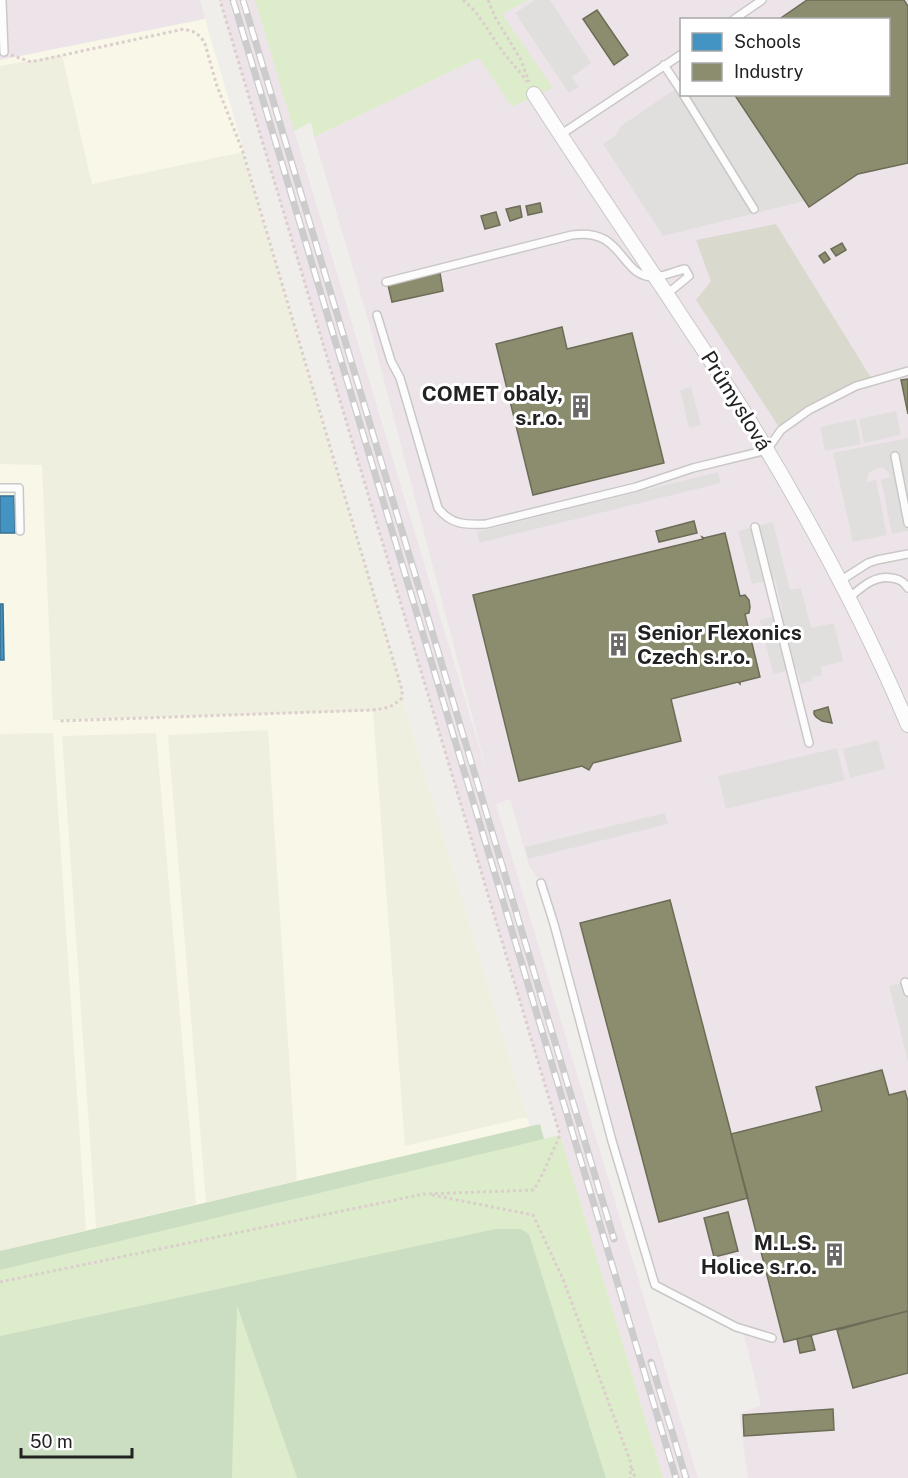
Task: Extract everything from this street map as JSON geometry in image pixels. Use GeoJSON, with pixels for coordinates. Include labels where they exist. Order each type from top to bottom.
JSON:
{"type":"FeatureCollection","features":[{"type":"Feature","properties":{"kind":"street","name":"Průmyslová"},"geometry":{"type":"LineString","coordinates":[[534,94],[767,450],[840,580],[908,725]]}},
{"type":"Feature","properties":{"kind":"lane"},"geometry":{"type":"LineString","coordinates":[[2,0],[4,52]]}},
{"type":"Feature","properties":{"kind":"lane"},"geometry":{"type":"LineString","coordinates":[[736,18],[762,0]]}},
{"type":"Feature","properties":{"kind":"lane"},"geometry":{"type":"LineString","coordinates":[[560,135],[680,55]]}},
{"type":"Feature","properties":{"kind":"lane"},"geometry":{"type":"LineString","coordinates":[[664,65],[680,90]]}},
{"type":"Feature","properties":{"kind":"lane"},"geometry":{"type":"LineString","coordinates":[[684,96],[754,209]]}},
{"type":"Feature","properties":{"kind":"lane"},"geometry":{"type":"LineString","coordinates":[[386,282],[585,233],[610,242],[638,273],[655,277],[685,269],[689,276],[667,294]]}},
{"type":"Feature","properties":{"kind":"lane"},"geometry":{"type":"LineString","coordinates":[[377,315],[391,361],[400,378],[438,508],[443,514],[459,523],[486,524],[636,487],[693,468],[767,450],[781,430],[809,410],[856,386],[908,371]]}},
{"type":"Feature","properties":{"kind":"lane"},"geometry":{"type":"LineString","coordinates":[[895,456],[908,523]]}},
{"type":"Feature","properties":{"kind":"lane"},"geometry":{"type":"LineString","coordinates":[[0,488],[19,488],[20,531]]}},
{"type":"Feature","properties":{"kind":"lane"},"geometry":{"type":"LineString","coordinates":[[755,527],[809,743]]}},
{"type":"Feature","properties":{"kind":"lane"},"geometry":{"type":"LineString","coordinates":[[840,580],[868,563],[908,554]]}},
{"type":"Feature","properties":{"kind":"lane"},"geometry":{"type":"LineString","coordinates":[[849,598],[874,579],[886,577],[898,579],[908,588]]}},
{"type":"Feature","properties":{"kind":"lane"},"geometry":{"type":"LineString","coordinates":[[541,883],[612,1141],[656,1285],[736,1327],[772,1338]]}},
{"type":"Feature","properties":{"kind":"lane"},"geometry":{"type":"LineString","coordinates":[[905,982],[908,992]]}},
{"type":"Feature","properties":{"kind":"path"},"geometry":{"type":"LineString","coordinates":[[0,1282],[424,1194],[534,1190],[560,1135],[220,0]]}},
{"type":"Feature","properties":{"kind":"path"},"geometry":{"type":"LineString","coordinates":[[463,0],[472,7],[534,94]]}},
{"type":"Feature","properties":{"kind":"path"},"geometry":{"type":"LineString","coordinates":[[488,0],[495,17],[521,60],[534,94]]}},
{"type":"Feature","properties":{"kind":"path"},"geometry":{"type":"LineString","coordinates":[[4,52],[31,62],[184,29],[201,37],[243,152],[402,698],[387,709],[373,710],[58,721]]}},
{"type":"Feature","properties":{"kind":"path"},"geometry":{"type":"LineString","coordinates":[[424,1194],[533,1215],[563,1279],[631,1463],[633,1478]]}},
{"type":"Feature","properties":{"kind":"shaded area"},"geometry":{"type":"Polygon","coordinates":[[[0,0],[200,0],[205,19],[0,60],[0,0]]]}},
{"type":"Feature","properties":{"kind":"shaded area"},"geometry":{"type":"Polygon","coordinates":[[[220,0],[255,0],[488,776],[367,316],[314,137],[479,58],[502,14],[529,0],[908,0],[908,1478],[748,1478],[739,1414],[761,1405],[744,1335],[655,1285],[541,883],[529,866],[510,799],[496,804],[698,1478],[663,1478],[220,0]]]}},
{"type":"Feature","properties":{"kind":"shaded area"},"geometry":{"type":"Polygon","coordinates":[[[535,0],[550,0],[591,63],[572,77],[579,87],[569,93],[515,13],[535,0]]]}},
{"type":"Feature","properties":{"kind":"shaded area"},"geometry":{"type":"Polygon","coordinates":[[[205,19],[402,690],[402,698],[532,1135],[0,1259],[0,60],[205,19]]]}},
{"type":"Feature","properties":{"kind":"shaded area"},"geometry":{"type":"Polygon","coordinates":[[[680,86],[680,96],[735,96],[805,201],[663,236],[603,144],[615,136],[621,126],[680,86]]]}},
{"type":"Feature","properties":{"kind":"shaded area"},"geometry":{"type":"Polygon","coordinates":[[[776,224],[873,381],[856,386],[781,430],[696,300],[711,281],[696,240],[776,224]]]}},
{"type":"Feature","properties":{"kind":"shaded area"},"geometry":{"type":"Polygon","coordinates":[[[691,387],[701,425],[689,428],[680,390],[691,387]]]}},
{"type":"Feature","properties":{"kind":"shaded area"},"geometry":{"type":"Polygon","coordinates":[[[896,411],[901,435],[864,443],[859,419],[896,411]]]}},
{"type":"Feature","properties":{"kind":"shaded area"},"geometry":{"type":"Polygon","coordinates":[[[856,419],[861,444],[825,451],[820,427],[856,419]]]}},
{"type":"Feature","properties":{"kind":"shaded area"},"geometry":{"type":"Polygon","coordinates":[[[908,438],[908,531],[892,534],[881,479],[892,477],[886,470],[877,468],[869,473],[866,482],[876,480],[887,535],[853,542],[833,453],[908,438]]]}},
{"type":"Feature","properties":{"kind":"shaded area"},"geometry":{"type":"Polygon","coordinates":[[[718,472],[721,483],[479,543],[477,532],[718,472]]]}},
{"type":"Feature","properties":{"kind":"shaded area"},"geometry":{"type":"Polygon","coordinates":[[[773,522],[790,590],[801,588],[811,628],[834,623],[843,661],[821,667],[822,675],[812,677],[812,681],[801,684],[797,668],[773,674],[760,620],[783,614],[775,579],[752,584],[738,531],[773,522]]]}},
{"type":"Feature","properties":{"kind":"shaded area"},"geometry":{"type":"Polygon","coordinates":[[[878,740],[885,769],[850,778],[843,749],[878,740]]]}},
{"type":"Feature","properties":{"kind":"shaded area"},"geometry":{"type":"Polygon","coordinates":[[[837,748],[845,780],[726,809],[718,776],[837,748]]]}},
{"type":"Feature","properties":{"kind":"shaded area"},"geometry":{"type":"Polygon","coordinates":[[[665,813],[668,824],[528,859],[525,847],[665,813]]]}},
{"type":"Feature","properties":{"kind":"shaded area"},"geometry":{"type":"Polygon","coordinates":[[[908,981],[908,1062],[889,986],[908,981]]]}},
{"type":"Feature","properties":{"kind":"green space"},"geometry":{"type":"Polygon","coordinates":[[[255,0],[529,0],[502,14],[553,88],[512,107],[479,58],[314,137],[311,122],[294,131],[255,0]]]}},
{"type":"Feature","properties":{"kind":"green space"},"geometry":{"type":"Polygon","coordinates":[[[62,55],[92,184],[243,152],[527,1117],[405,1146],[373,711],[53,720],[42,465],[0,464],[0,66],[62,55]]]}},
{"type":"Feature","properties":{"kind":"green space"},"geometry":{"type":"Polygon","coordinates":[[[268,730],[297,1181],[206,1202],[168,735],[268,730]]]}},
{"type":"Feature","properties":{"kind":"green space"},"geometry":{"type":"Polygon","coordinates":[[[53,733],[86,1230],[0,1251],[0,734],[53,733]]]}},
{"type":"Feature","properties":{"kind":"green space"},"geometry":{"type":"Polygon","coordinates":[[[156,733],[196,1204],[96,1228],[62,736],[156,733]]]}},
{"type":"Feature","properties":{"kind":"green space"},"geometry":{"type":"Polygon","coordinates":[[[540,1124],[544,1139],[0,1270],[0,1251],[540,1124]]]}},
{"type":"Feature","properties":{"kind":"green space"},"geometry":{"type":"Polygon","coordinates":[[[560,1135],[663,1478],[606,1478],[529,1234],[521,1229],[495,1229],[0,1336],[0,1270],[560,1135]]]}},
{"type":"Feature","properties":{"kind":"green space"},"geometry":{"type":"Polygon","coordinates":[[[495,1229],[521,1229],[529,1234],[606,1478],[297,1478],[237,1306],[232,1478],[0,1478],[0,1336],[495,1229]]]}},
{"type":"Feature","properties":{"kind":"green space"},"geometry":{"type":"Polygon","coordinates":[[[236,1304],[297,1478],[232,1478],[236,1304]]]}},
{"type":"Feature","properties":{"kind":"building: Schools"},"geometry":{"type":"Polygon","coordinates":[[[0,496],[14,496],[15,533],[0,533],[0,496]]]}},
{"type":"Feature","properties":{"kind":"building: Schools"},"geometry":{"type":"Polygon","coordinates":[[[0,604],[3,604],[4,660],[0,660],[0,604]]]}},
{"type":"Feature","properties":{"kind":"building: Industry"},"geometry":{"type":"Polygon","coordinates":[[[807,0],[904,0],[908,6],[908,163],[858,174],[809,207],[735,96],[890,96],[890,18],[781,18],[807,0]]]}},
{"type":"Feature","properties":{"kind":"building: Industry"},"geometry":{"type":"Polygon","coordinates":[[[597,10],[628,55],[614,65],[583,19],[597,10]]]}},
{"type":"Feature","properties":{"kind":"building: Industry"},"geometry":{"type":"Polygon","coordinates":[[[540,203],[542,212],[528,215],[526,206],[540,203]]]}},
{"type":"Feature","properties":{"kind":"building: Industry"},"geometry":{"type":"Polygon","coordinates":[[[520,206],[522,217],[510,221],[506,209],[520,206]]]}},
{"type":"Feature","properties":{"kind":"building: Industry"},"geometry":{"type":"Polygon","coordinates":[[[496,212],[500,225],[485,229],[481,216],[496,212]]]}},
{"type":"Feature","properties":{"kind":"building: Industry"},"geometry":{"type":"Polygon","coordinates":[[[842,243],[846,250],[836,256],[831,249],[842,243]]]}},
{"type":"Feature","properties":{"kind":"building: Industry"},"geometry":{"type":"Polygon","coordinates":[[[825,252],[830,259],[824,263],[819,256],[825,252]]]}},
{"type":"Feature","properties":{"kind":"building: Industry"},"geometry":{"type":"Polygon","coordinates":[[[440,273],[443,291],[392,302],[388,285],[440,273]]]}},
{"type":"Feature","properties":{"kind":"building: Industry","name":"COMET obaly, s.r.o."},"geometry":{"type":"Polygon","coordinates":[[[562,327],[567,349],[632,333],[664,463],[533,495],[496,344],[562,327]]]}},
{"type":"Feature","properties":{"kind":"building: Industry"},"geometry":{"type":"Polygon","coordinates":[[[908,379],[908,414],[901,380],[908,379]]]}},
{"type":"Feature","properties":{"kind":"building: Industry"},"geometry":{"type":"Polygon","coordinates":[[[694,521],[697,533],[659,542],[656,531],[694,521]]]}},
{"type":"Feature","properties":{"kind":"building: Industry","name":"Senior Flexonics Czech s.r.o."},"geometry":{"type":"Polygon","coordinates":[[[725,533],[740,596],[745,595],[749,600],[749,613],[745,614],[760,677],[740,682],[740,684],[738,682],[671,699],[681,741],[593,763],[589,770],[582,766],[519,781],[473,595],[725,533]]]}},
{"type":"Feature","properties":{"kind":"building: Industry"},"geometry":{"type":"Polygon","coordinates":[[[828,707],[832,723],[822,721],[814,714],[814,711],[828,707]]]}},
{"type":"Feature","properties":{"kind":"building: Industry"},"geometry":{"type":"Polygon","coordinates":[[[670,900],[748,1198],[659,1222],[580,923],[670,900]]]}},
{"type":"Feature","properties":{"kind":"building: Industry","name":"M.L.S. Holice s.r.o."},"geometry":{"type":"Polygon","coordinates":[[[882,1070],[889,1095],[905,1091],[908,1101],[908,1311],[784,1342],[731,1134],[822,1111],[816,1087],[882,1070]]]}},
{"type":"Feature","properties":{"kind":"building: Industry"},"geometry":{"type":"Polygon","coordinates":[[[728,1212],[738,1251],[714,1257],[704,1218],[728,1212]]]}},
{"type":"Feature","properties":{"kind":"building: Industry"},"geometry":{"type":"Polygon","coordinates":[[[908,1311],[908,1373],[853,1388],[837,1330],[908,1311]]]}},
{"type":"Feature","properties":{"kind":"building: Industry"},"geometry":{"type":"Polygon","coordinates":[[[811,1335],[815,1350],[800,1353],[797,1339],[811,1335]]]}},
{"type":"Feature","properties":{"kind":"building: Industry"},"geometry":{"type":"Polygon","coordinates":[[[833,1409],[834,1430],[744,1436],[743,1415],[833,1409]]]}},
{"type":"Feature","properties":{"kind":"railway"},"geometry":{"type":"LineString","coordinates":[[233,0],[676,1478]]}},
{"type":"Feature","properties":{"kind":"railway"},"geometry":{"type":"LineString","coordinates":[[243,0],[614,1239]]}},
{"type":"Feature","properties":{"kind":"railway"},"geometry":{"type":"LineString","coordinates":[[651,1362],[686,1478]]}},
{"type":"Feature","properties":{"kind":"place","name":"COMET obaly, s.r.o."},"geometry":{"type":"Point","coordinates":[581,406]}},
{"type":"Feature","properties":{"kind":"place","name":"Senior Flexonics Czech s.r.o."},"geometry":{"type":"Point","coordinates":[619,645]}},
{"type":"Feature","properties":{"kind":"place","name":"M.L.S. Holice s.r.o."},"geometry":{"type":"Point","coordinates":[835,1255]}}]}
